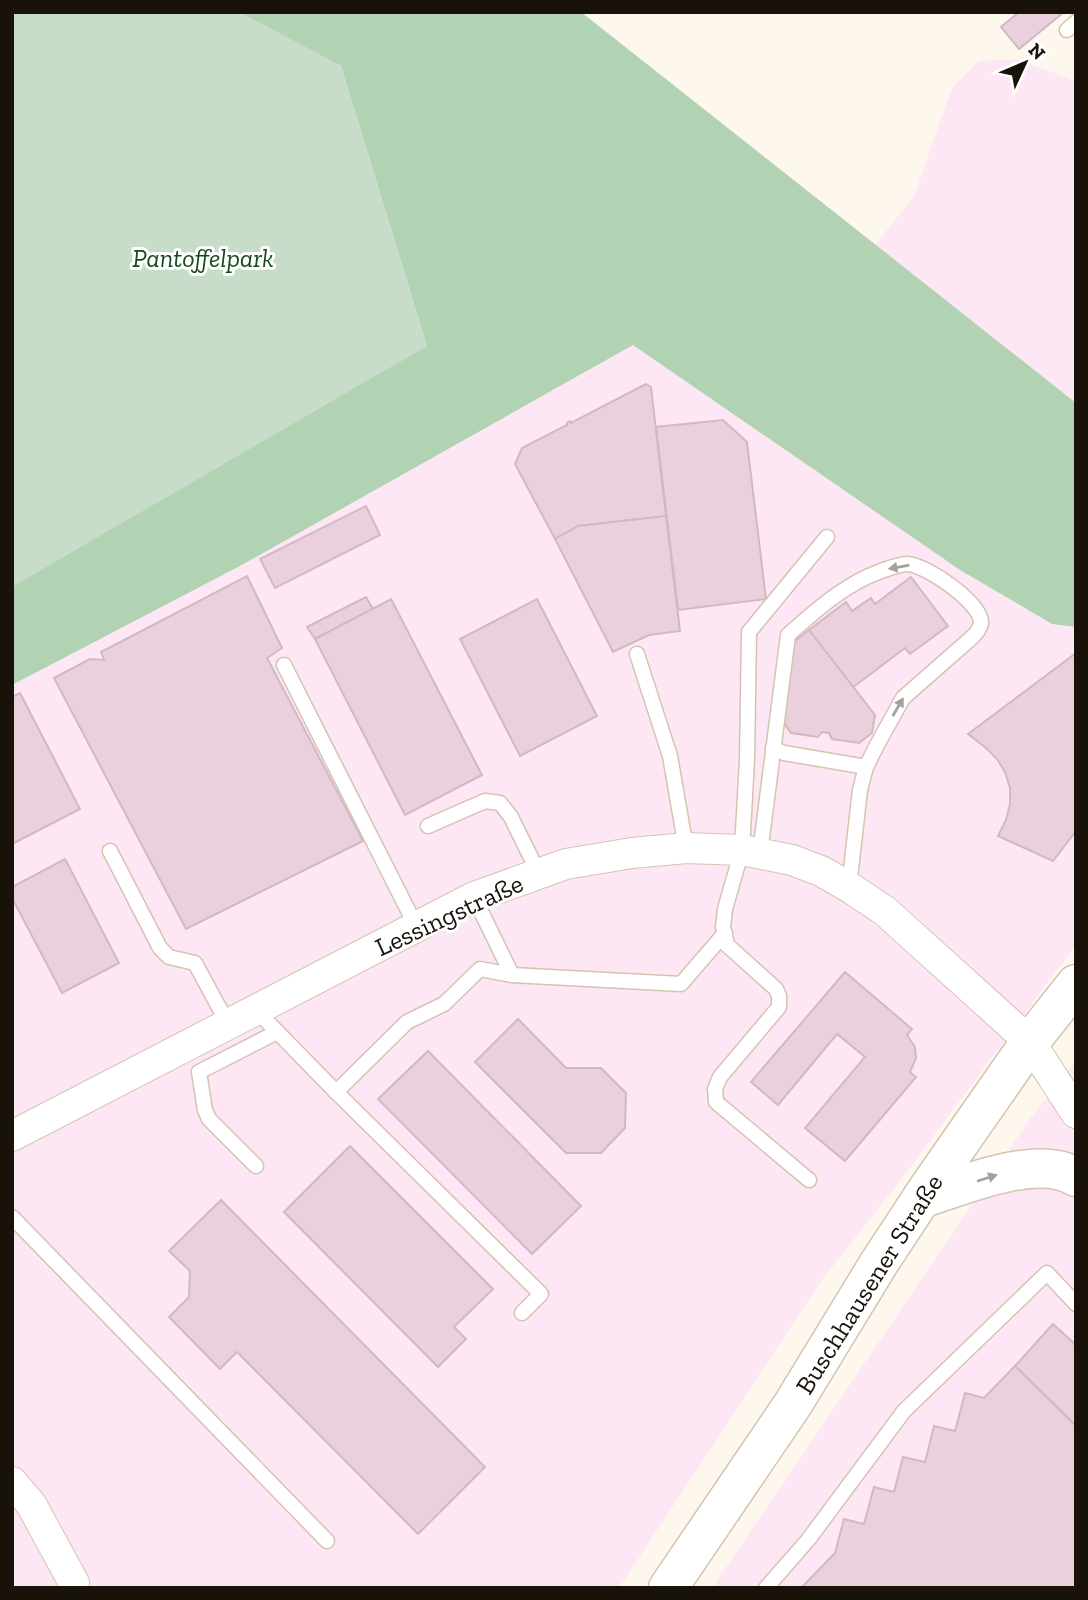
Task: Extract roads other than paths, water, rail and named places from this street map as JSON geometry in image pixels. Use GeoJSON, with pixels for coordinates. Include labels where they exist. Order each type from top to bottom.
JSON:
{"type":"FeatureCollection","features":[{"type":"Feature","properties":{"kind":"main road","name":"Buschhausener Straße"},"geometry":{"type":"LineString","coordinates":[[668,1588],[793,1404],[878,1263],[1030,1042],[1076,984]]}},
{"type":"Feature","properties":{"kind":"main road"},"geometry":{"type":"LineString","coordinates":[[922,1199],[1003,1173],[1029,1169],[1050,1169],[1076,1177]]}},
{"type":"Feature","properties":{"kind":"street","name":"Lessingstraße"},"geometry":{"type":"LineString","coordinates":[[12,1136],[190,1060],[228,1024],[474,897],[566,864],[632,853],[686,848],[751,852],[792,860],[821,871],[885,911],[1030,1042],[1076,1113]]}},
{"type":"Feature","properties":{"kind":"street"},"geometry":{"type":"LineString","coordinates":[[12,1482],[32,1504],[77,1586]]}},
{"type":"Feature","properties":{"kind":"lane"},"geometry":{"type":"LineString","coordinates":[[751,852],[747,760],[749,632],[827,537]]}},
{"type":"Feature","properties":{"kind":"lane"},"geometry":{"type":"LineString","coordinates":[[809,1180],[716,1101],[715,1089],[720,1077],[779,1007],[776,989],[727,945],[723,927],[725,909],[751,852],[773,748],[788,635],[831,599],[866,577],[895,566],[909,564],[934,574],[966,599],[980,617],[981,625],[978,632],[903,698],[866,767],[860,790],[849,887]]}},
{"type":"Feature","properties":{"kind":"lane"},"geometry":{"type":"LineString","coordinates":[[637,654],[670,756],[686,848]]}},
{"type":"Feature","properties":{"kind":"lane"},"geometry":{"type":"LineString","coordinates":[[284,665],[416,926]]}},
{"type":"Feature","properties":{"kind":"lane"},"geometry":{"type":"LineString","coordinates":[[773,748],[784,753],[866,767]]}},
{"type":"Feature","properties":{"kind":"lane"},"geometry":{"type":"LineString","coordinates":[[428,827],[485,801],[500,803],[511,817],[540,874]]}},
{"type":"Feature","properties":{"kind":"lane"},"geometry":{"type":"LineString","coordinates":[[110,851],[160,948],[169,957],[195,962],[228,1024]]}},
{"type":"Feature","properties":{"kind":"lane"},"geometry":{"type":"LineString","coordinates":[[474,897],[512,975]]}},
{"type":"Feature","properties":{"kind":"lane"},"geometry":{"type":"LineString","coordinates":[[336,1092],[407,1022],[444,1004],[480,970],[512,975],[681,984],[725,933]]}},
{"type":"Feature","properties":{"kind":"lane"},"geometry":{"type":"LineString","coordinates":[[256,1010],[541,1294],[522,1314]]}},
{"type":"Feature","properties":{"kind":"lane"},"geometry":{"type":"LineString","coordinates":[[256,1166],[209,1119],[190,1060],[277,1032]]}},
{"type":"Feature","properties":{"kind":"lane"},"geometry":{"type":"LineString","coordinates":[[12,1217],[327,1541]]}},
{"type":"Feature","properties":{"kind":"lane"},"geometry":{"type":"LineString","coordinates":[[766,1588],[808,1540],[904,1411],[1047,1273],[1076,1304]]}},
{"type":"Feature","properties":{"kind":"park label","name":"Pantoffelpark"},"geometry":{"type":"Point","coordinates":[203,258]}}]}
